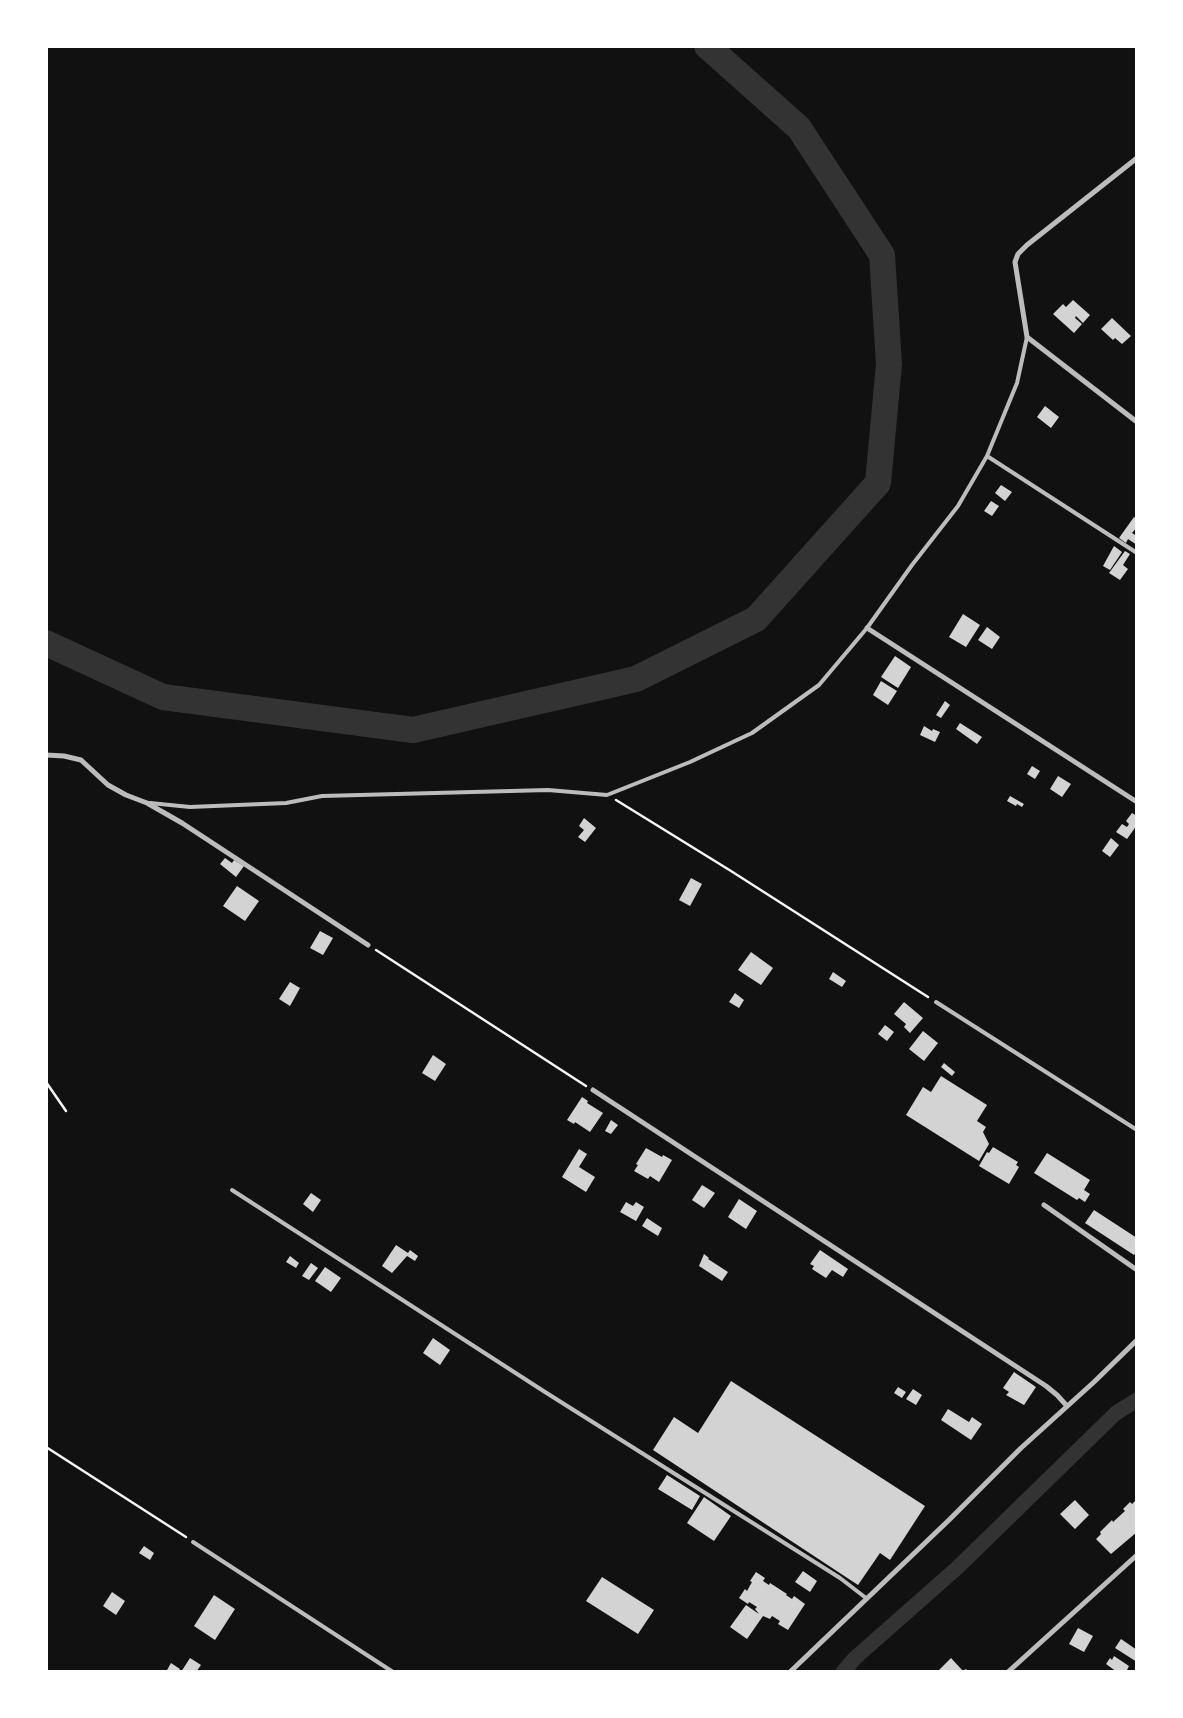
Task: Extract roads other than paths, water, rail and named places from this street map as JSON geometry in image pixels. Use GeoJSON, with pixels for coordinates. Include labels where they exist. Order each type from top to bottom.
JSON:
{"type":"FeatureCollection","features":[{"type":"Feature","properties":{"kind":"street"},"geometry":{"type":"LineString","coordinates":[[1137,158],[1026,245],[1018,254],[1015,262],[1027,337],[1137,422]]}},
{"type":"Feature","properties":{"kind":"street"},"geometry":{"type":"LineString","coordinates":[[867,628],[1137,802]]}},
{"type":"Feature","properties":{"kind":"street"},"geometry":{"type":"LineString","coordinates":[[46,755],[64,756],[81,760],[108,785],[126,795],[147,803],[182,823],[368,945]]}},
{"type":"Feature","properties":{"kind":"street"},"geometry":{"type":"LineString","coordinates":[[593,1090],[1046,1386],[1057,1394],[1067,1406]]}},
{"type":"Feature","properties":{"kind":"street"},"geometry":{"type":"LineString","coordinates":[[1044,1206],[1137,1270]]}},
{"type":"Feature","properties":{"kind":"street"},"geometry":{"type":"LineString","coordinates":[[790,1672],[949,1520],[1020,1448],[1137,1340]]}},
{"type":"Feature","properties":{"kind":"street"},"geometry":{"type":"LineString","coordinates":[[1008,1672],[1137,1555]]}},
{"type":"Feature","properties":{"kind":"lane"},"geometry":{"type":"LineString","coordinates":[[147,803],[190,807],[286,803],[322,796],[539,790],[607,795],[690,762],[752,733],[818,685],[867,628],[912,565],[958,506],[987,456],[1017,383],[1027,337]]}},
{"type":"Feature","properties":{"kind":"lane"},"geometry":{"type":"LineString","coordinates":[[987,456],[1137,553]]}},
{"type":"Feature","properties":{"kind":"lane"},"geometry":{"type":"LineString","coordinates":[[936,1002],[1137,1130]]}},
{"type":"Feature","properties":{"kind":"lane"},"geometry":{"type":"LineString","coordinates":[[232,1190],[840,1578],[866,1598]]}},
{"type":"Feature","properties":{"kind":"lane"},"geometry":{"type":"LineString","coordinates":[[193,1542],[393,1672]]}},
{"type":"Feature","properties":{"kind":"waterway"},"geometry":{"type":"LineString","coordinates":[[46,643],[163,697],[413,730],[636,679],[756,619],[878,483],[889,364],[882,255],[799,128],[707,46]]}},
{"type":"Feature","properties":{"kind":"waterway"},"geometry":{"type":"LineString","coordinates":[[843,1672],[855,1658],[957,1568],[1116,1413],[1137,1400]]}}]}
